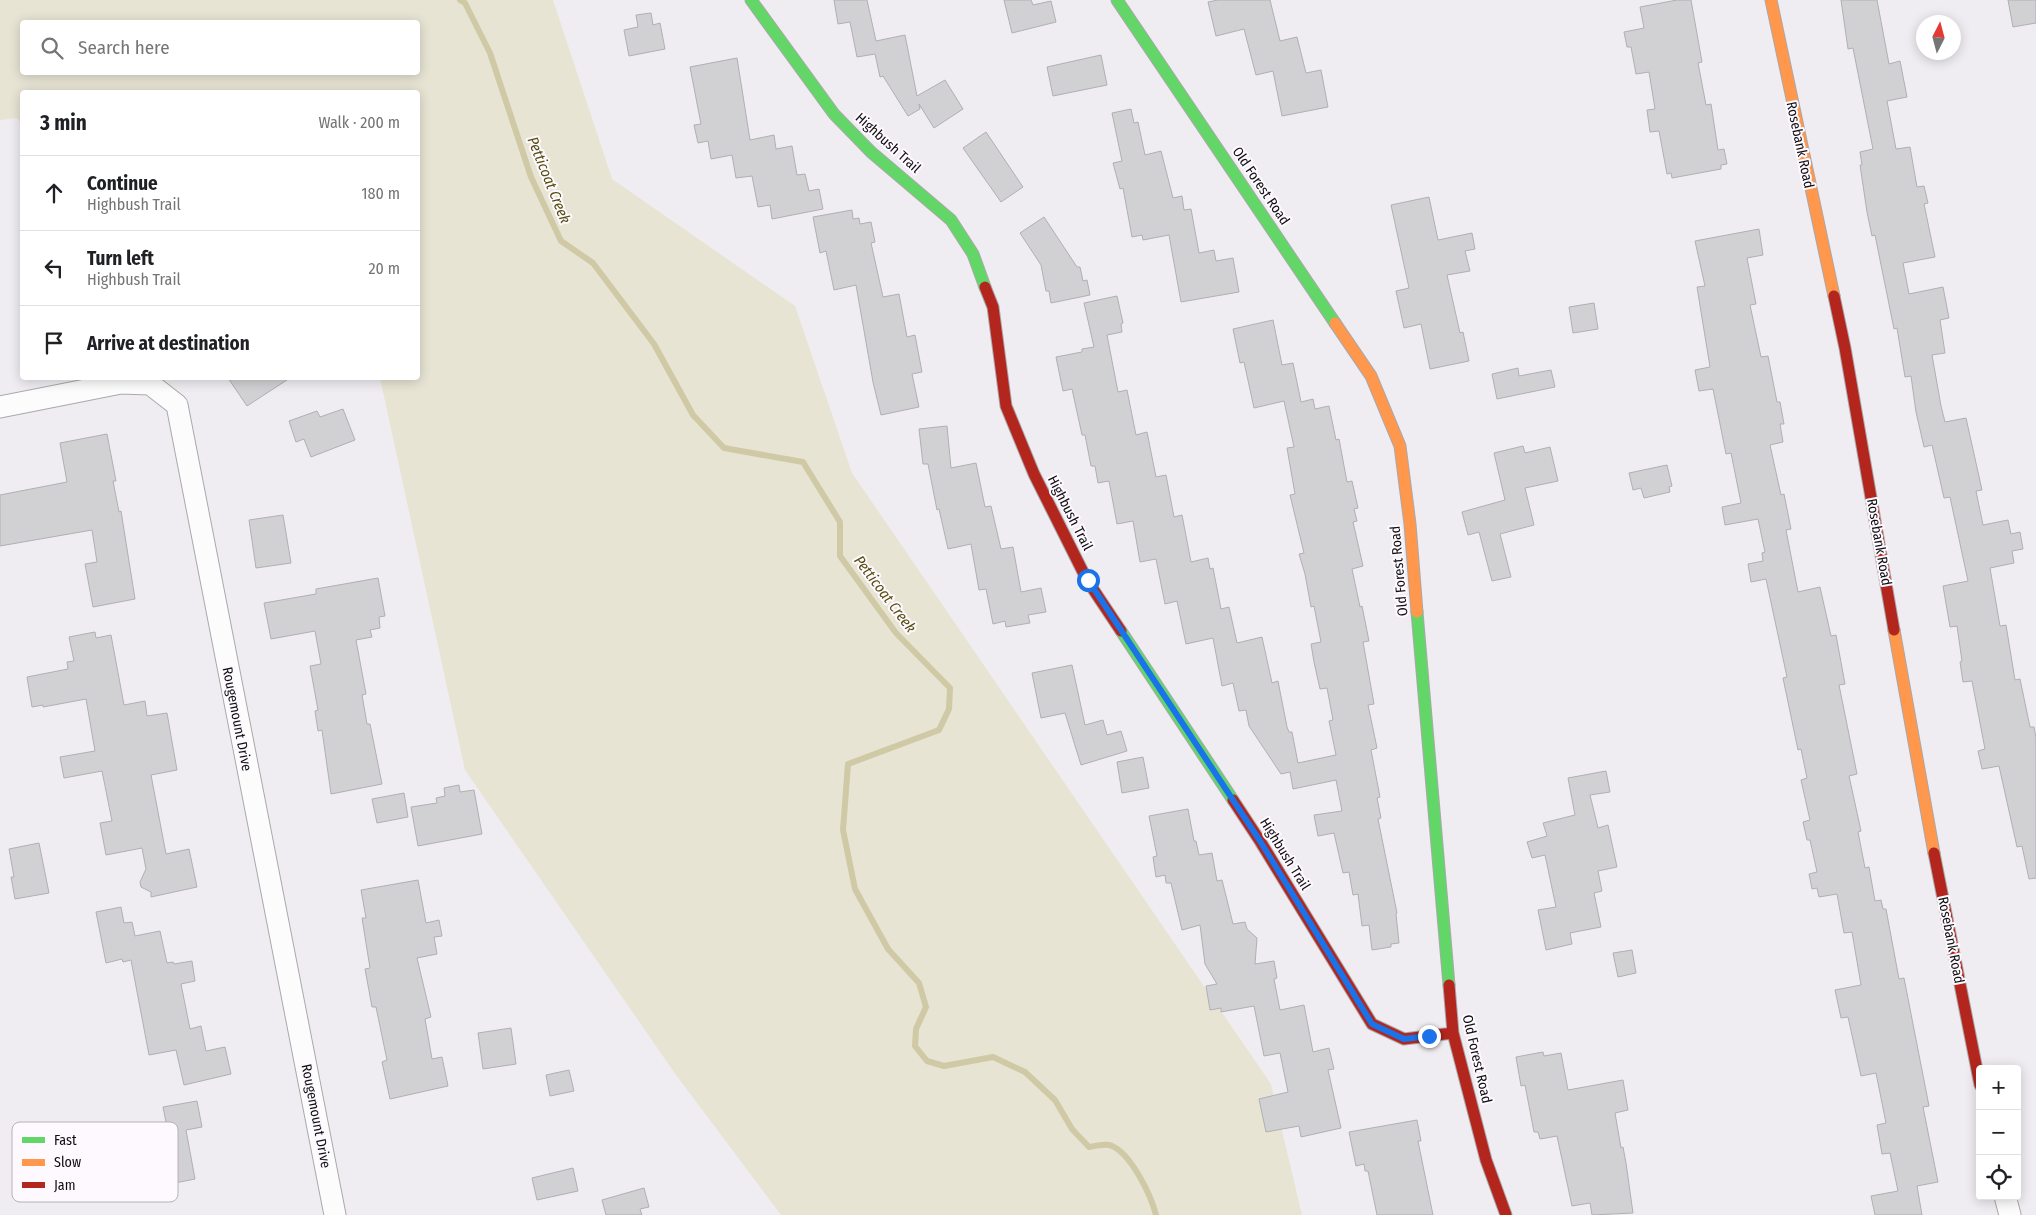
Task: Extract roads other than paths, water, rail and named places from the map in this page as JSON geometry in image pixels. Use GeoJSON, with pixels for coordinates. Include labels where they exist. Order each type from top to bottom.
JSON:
{"type":"FeatureCollection","features":[{"type":"Feature","properties":{"kind":"street","name":"Highbush Trail"},"geometry":{"type":"LineString","coordinates":[[751,0],[834,114],[871,152],[951,220],[973,254],[993,307],[1006,406],[1034,474],[1088,580],[1260,841],[1372,1024],[1404,1039],[1453,1033]]}},
{"type":"Feature","properties":{"kind":"street","name":"Old Forest Road"},"geometry":{"type":"LineString","coordinates":[[1117,0],[1371,376],[1400,446],[1410,524],[1453,1033],[1486,1160],[1506,1215]]}},
{"type":"Feature","properties":{"kind":"street","name":"Rosebank Road"},"geometry":{"type":"LineString","coordinates":[[1771,0],[1845,348],[1927,817],[1976,1066]]}},
{"type":"Feature","properties":{"kind":"street","name":"Rougemount Drive"},"geometry":{"type":"LineString","coordinates":[[0,407],[121,383],[150,384],[177,405],[335,1215]]}},
{"type":"Feature","properties":{"kind":"street"},"geometry":{"type":"LineString","coordinates":[[2006,1200],[2010,1215]]}},
{"type":"Feature","properties":{"kind":"waterway","name":"Petticoat Creek"},"geometry":{"type":"LineString","coordinates":[[460,0],[465,3],[490,53],[531,177],[561,241],[593,263],[654,344],[693,415],[724,448],[803,462],[840,522],[840,556],[896,633],[950,688],[949,709],[939,730],[848,764],[843,830],[855,889],[888,949],[919,983],[926,1007],[916,1029],[915,1046],[927,1061],[944,1066],[993,1057],[1025,1072],[1055,1100],[1072,1129],[1089,1147],[1110,1145],[1126,1157],[1145,1186],[1156,1215]]}}]}
